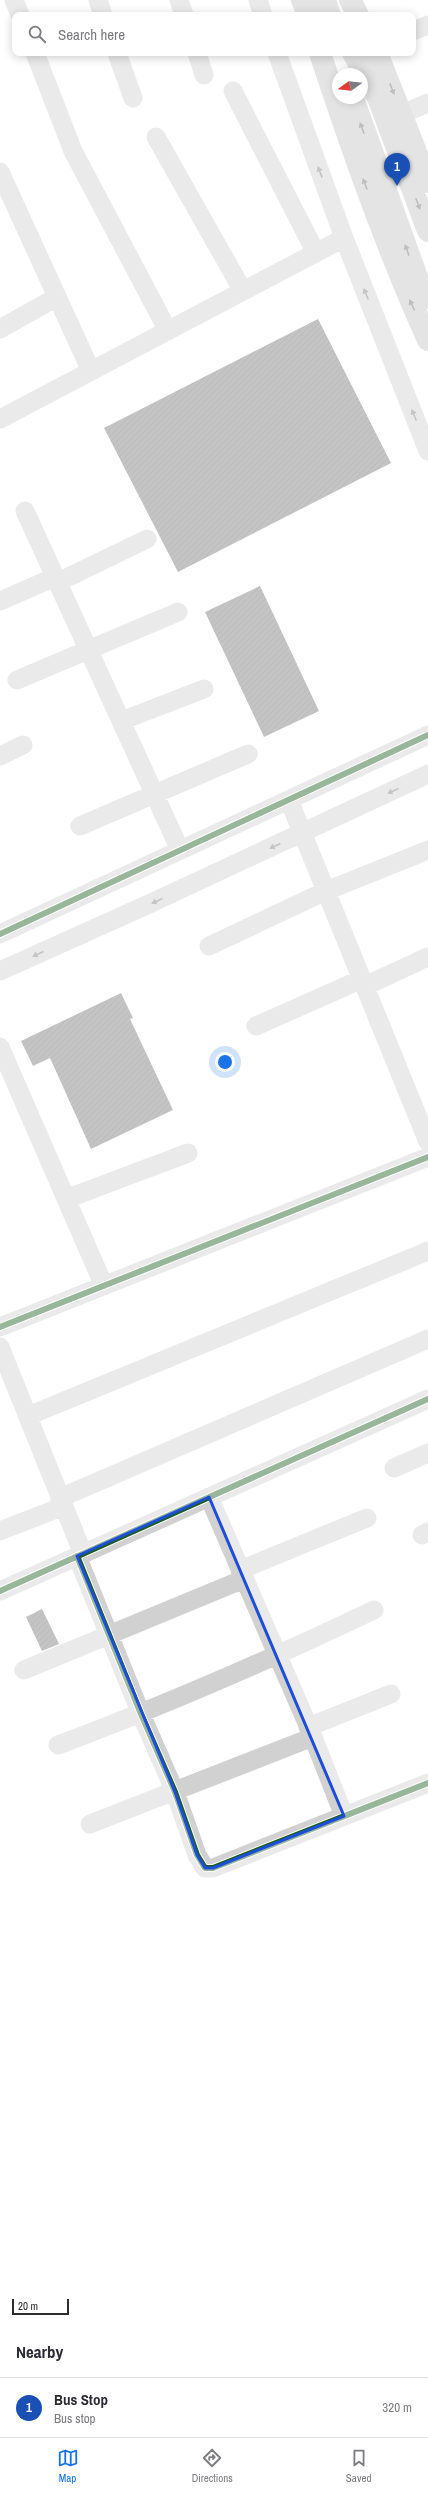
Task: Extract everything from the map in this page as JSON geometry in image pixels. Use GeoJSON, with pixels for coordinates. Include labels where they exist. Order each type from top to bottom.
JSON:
{"type":"FeatureCollection","features":[{"type":"Feature","properties":{"kind":"main road"},"geometry":{"type":"LineString","coordinates":[[302,0],[307,12]]}},
{"type":"Feature","properties":{"kind":"main road"},"geometry":{"type":"LineString","coordinates":[[350,0],[356,12]]}},
{"type":"Feature","properties":{"kind":"main road"},"geometry":{"type":"LineString","coordinates":[[321,56],[344,125],[403,287],[428,340]]}},
{"type":"Feature","properties":{"kind":"main road"},"geometry":{"type":"LineString","coordinates":[[341,56],[344,68]]}},
{"type":"Feature","properties":{"kind":"main road"},"geometry":{"type":"LineString","coordinates":[[355,56],[378,98],[428,231]]}},
{"type":"Feature","properties":{"kind":"main road"},"geometry":{"type":"LineString","coordinates":[[377,56],[402,114],[428,182]]}},
{"type":"Feature","properties":{"kind":"main road"},"geometry":{"type":"LineString","coordinates":[[355,104],[418,280],[428,298]]}},
{"type":"Feature","properties":{"kind":"street"},"geometry":{"type":"LineString","coordinates":[[14,0],[19,12]]}},
{"type":"Feature","properties":{"kind":"street"},"geometry":{"type":"LineString","coordinates":[[98,0],[102,12]]}},
{"type":"Feature","properties":{"kind":"street"},"geometry":{"type":"LineString","coordinates":[[178,0],[183,12]]}},
{"type":"Feature","properties":{"kind":"street"},"geometry":{"type":"LineString","coordinates":[[258,0],[262,12]]}},
{"type":"Feature","properties":{"kind":"street"},"geometry":{"type":"LineString","coordinates":[[416,30],[428,25]]}},
{"type":"Feature","properties":{"kind":"street"},"geometry":{"type":"LineString","coordinates":[[36,56],[72,151],[168,331]]}},
{"type":"Feature","properties":{"kind":"street"},"geometry":{"type":"LineString","coordinates":[[118,56],[133,98]]}},
{"type":"Feature","properties":{"kind":"street"},"geometry":{"type":"LineString","coordinates":[[198,56],[204,75]]}},
{"type":"Feature","properties":{"kind":"street"},"geometry":{"type":"LineString","coordinates":[[278,56],[344,238],[428,451]]}},
{"type":"Feature","properties":{"kind":"street"},"geometry":{"type":"LineString","coordinates":[[233,91],[316,253]]}},
{"type":"Feature","properties":{"kind":"street"},"geometry":{"type":"LineString","coordinates":[[402,114],[428,103]]}},
{"type":"Feature","properties":{"kind":"street"},"geometry":{"type":"LineString","coordinates":[[156,137],[243,291]]}},
{"type":"Feature","properties":{"kind":"street"},"geometry":{"type":"LineString","coordinates":[[0,172],[91,371]]}},
{"type":"Feature","properties":{"kind":"street"},"geometry":{"type":"LineString","coordinates":[[0,419],[344,238]]}},
{"type":"Feature","properties":{"kind":"street"},"geometry":{"type":"LineString","coordinates":[[0,329],[57,298]]}},
{"type":"Feature","properties":{"kind":"street"},"geometry":{"type":"LineString","coordinates":[[25,511],[180,850]]}},
{"type":"Feature","properties":{"kind":"street"},"geometry":{"type":"LineString","coordinates":[[0,601],[56,579],[147,539]]}},
{"type":"Feature","properties":{"kind":"street"},"geometry":{"type":"LineString","coordinates":[[17,680],[88,648],[178,612]]}},
{"type":"Feature","properties":{"kind":"street"},"geometry":{"type":"LineString","coordinates":[[121,722],[204,689]]}},
{"type":"Feature","properties":{"kind":"street"},"geometry":{"type":"LineString","coordinates":[[0,934],[428,735]]}},
{"type":"Feature","properties":{"kind":"street"},"geometry":{"type":"LineString","coordinates":[[0,756],[23,745]]}},
{"type":"Feature","properties":{"kind":"street"},"geometry":{"type":"LineString","coordinates":[[80,826],[248,754]]}},
{"type":"Feature","properties":{"kind":"street"},"geometry":{"type":"LineString","coordinates":[[0,971],[428,774]]}},
{"type":"Feature","properties":{"kind":"street"},"geometry":{"type":"LineString","coordinates":[[289,800],[428,1142]]}},
{"type":"Feature","properties":{"kind":"street"},"geometry":{"type":"LineString","coordinates":[[209,946],[326,891],[428,850]]}},
{"type":"Feature","properties":{"kind":"street"},"geometry":{"type":"LineString","coordinates":[[256,1026],[428,957]]}},
{"type":"Feature","properties":{"kind":"street"},"geometry":{"type":"LineString","coordinates":[[0,1047],[104,1286]]}},
{"type":"Feature","properties":{"kind":"street"},"geometry":{"type":"LineString","coordinates":[[66,1199],[188,1153]]}},
{"type":"Feature","properties":{"kind":"street"},"geometry":{"type":"LineString","coordinates":[[0,1327],[428,1157]]}},
{"type":"Feature","properties":{"kind":"street"},"geometry":{"type":"LineString","coordinates":[[28,1416],[428,1251]]}},
{"type":"Feature","properties":{"kind":"street"},"geometry":{"type":"LineString","coordinates":[[0,1532],[62,1502],[428,1339]]}},
{"type":"Feature","properties":{"kind":"street"},"geometry":{"type":"LineString","coordinates":[[0,1347],[62,1502],[109,1635],[175,1792],[196,1855],[205,1868],[213,1868],[428,1783]]}},
{"type":"Feature","properties":{"kind":"street"},"geometry":{"type":"LineString","coordinates":[[0,1591],[428,1399]]}},
{"type":"Feature","properties":{"kind":"street"},"geometry":{"type":"LineString","coordinates":[[394,1468],[428,1453]]}},
{"type":"Feature","properties":{"kind":"street"},"geometry":{"type":"LineString","coordinates":[[209,1497],[276,1656],[310,1732],[344,1816]]}},
{"type":"Feature","properties":{"kind":"street"},"geometry":{"type":"LineString","coordinates":[[24,1670],[109,1635],[367,1518]]}},
{"type":"Feature","properties":{"kind":"street"},"geometry":{"type":"LineString","coordinates":[[58,1745],[141,1714],[276,1656],[374,1610]]}},
{"type":"Feature","properties":{"kind":"street"},"geometry":{"type":"LineString","coordinates":[[90,1824],[175,1792],[391,1694]]}},
{"type":"Feature","properties":{"kind":"highlighted area"},"geometry":{"type":"Polygon","coordinates":[[[209,1497],[344,1816],[213,1868],[205,1868],[197,1855],[175,1792],[77,1556],[209,1497]]]}},
{"type":"Feature","properties":{"kind":"building"},"geometry":{"type":"Polygon","coordinates":[[[318,319],[391,463],[178,572],[104,428],[318,319]]]}},
{"type":"Feature","properties":{"kind":"building"},"geometry":{"type":"Polygon","coordinates":[[[260,586],[319,711],[264,737],[205,612],[260,586]]]}},
{"type":"Feature","properties":{"kind":"building"},"geometry":{"type":"Polygon","coordinates":[[[121,993],[133,1018],[130,1019],[173,1110],[91,1149],[50,1058],[33,1066],[21,1041],[121,993]]]}},
{"type":"Feature","properties":{"kind":"building"},"geometry":{"type":"Polygon","coordinates":[[[42,1609],[59,1644],[42,1651],[26,1617],[42,1609]]]}},
{"type":"Feature","properties":{"kind":"cycle path"},"geometry":{"type":"LineString","coordinates":[[0,934],[428,735]]}},
{"type":"Feature","properties":{"kind":"cycle path"},"geometry":{"type":"LineString","coordinates":[[0,1327],[428,1157]]}},
{"type":"Feature","properties":{"kind":"cycle path"},"geometry":{"type":"LineString","coordinates":[[0,1591],[428,1399]]}},
{"type":"Feature","properties":{"kind":"cycle path"},"geometry":{"type":"LineString","coordinates":[[77,1556],[141,1714],[175,1792],[197,1855],[205,1868],[213,1868],[428,1783]]}},
{"type":"Feature","properties":{"kind":"place","name":"Bus Stop"},"geometry":{"type":"Point","coordinates":[397,186]}}]}
